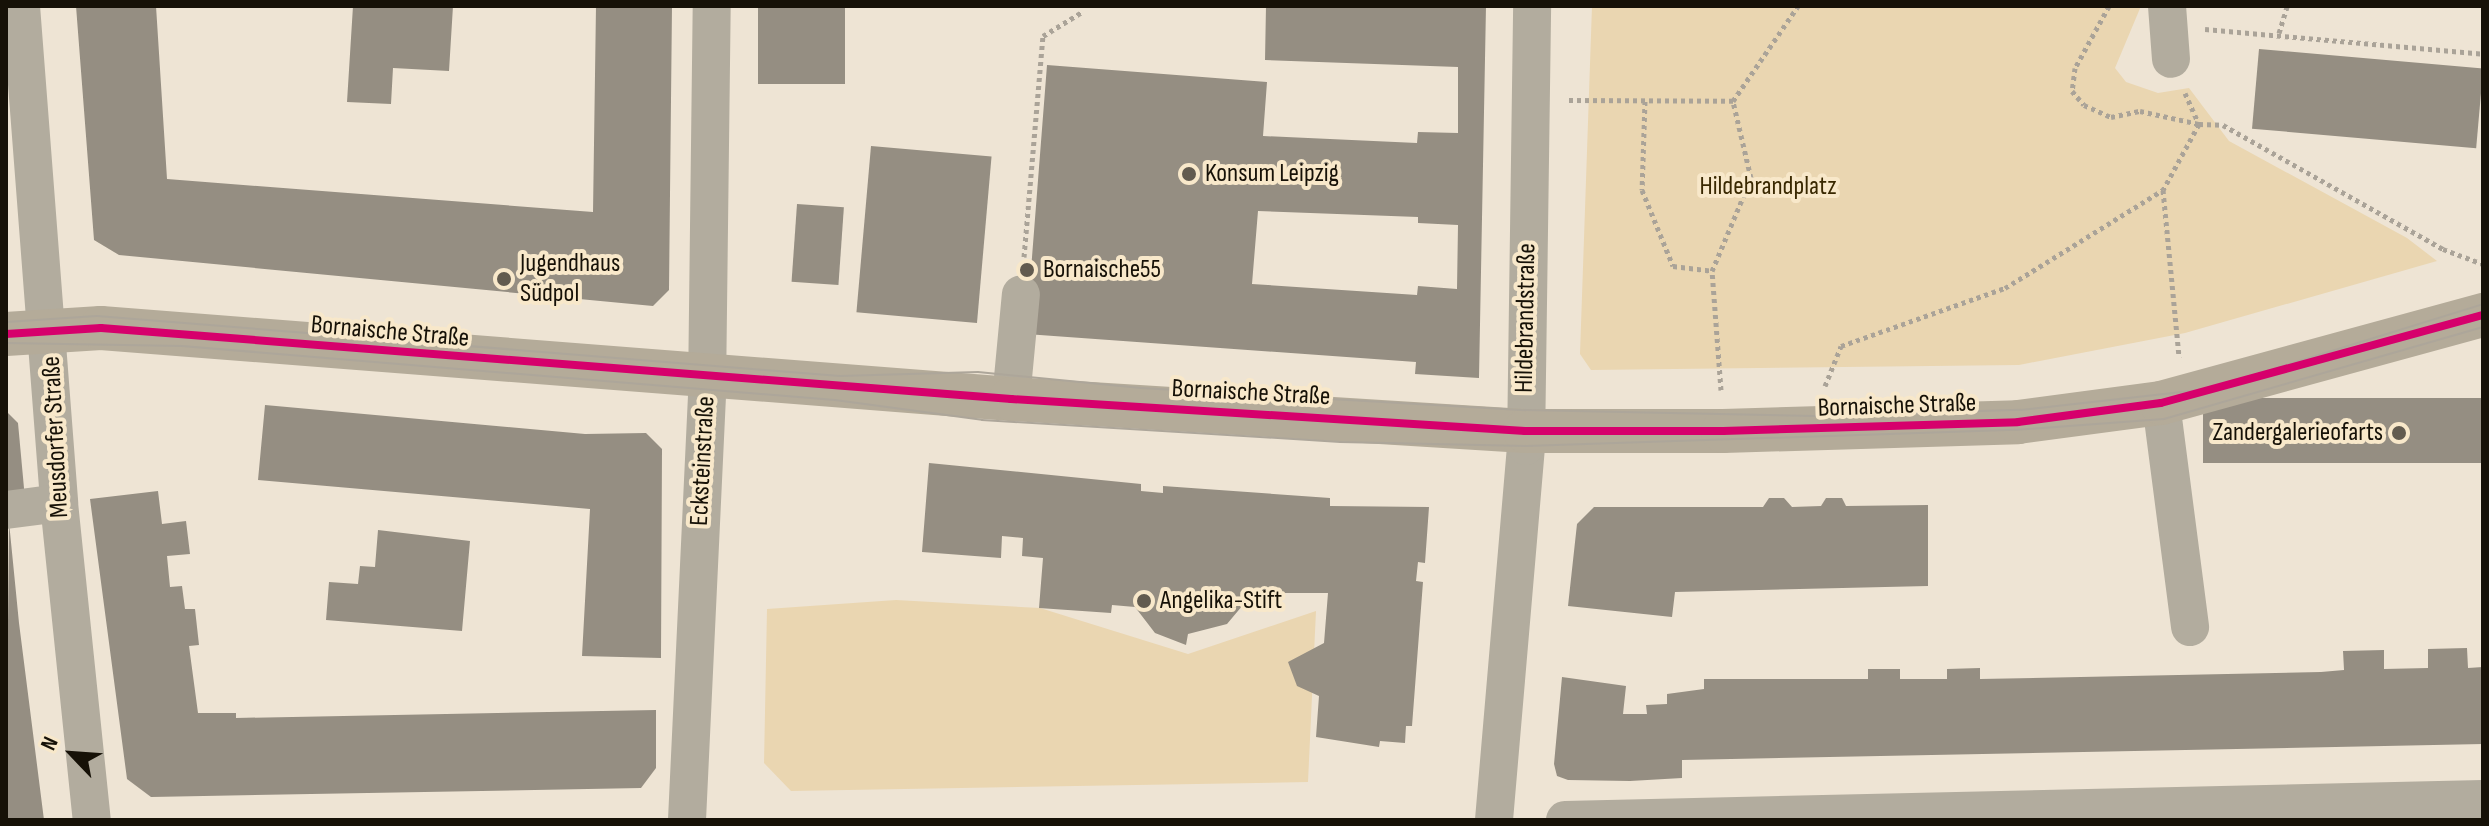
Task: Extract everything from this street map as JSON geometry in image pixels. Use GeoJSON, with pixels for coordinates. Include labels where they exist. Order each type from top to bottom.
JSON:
{"type":"FeatureCollection","features":[{"type":"Feature","properties":{"kind":"main road","name":"Bornaische Straße"},"geometry":{"type":"LineString","coordinates":[[6,334],[50,328],[707,378],[1525,431],[1723,431],[2018,422],[2171,401],[2483,315]]}},
{"type":"Feature","properties":{"kind":"street","name":"Meusdorfer Straße"},"geometry":{"type":"LineString","coordinates":[[21,6],[50,328],[59,503],[92,820]]}},
{"type":"Feature","properties":{"kind":"street","name":"Ecksteinstraße"},"geometry":{"type":"LineString","coordinates":[[687,820],[707,378],[712,6]]}},
{"type":"Feature","properties":{"kind":"street","name":"Hildebrandstraße"},"geometry":{"type":"LineString","coordinates":[[1494,820],[1525,431],[1532,6]]}},
{"type":"Feature","properties":{"kind":"street"},"geometry":{"type":"LineString","coordinates":[[1011,399],[1021,294]]}},
{"type":"Feature","properties":{"kind":"street"},"geometry":{"type":"LineString","coordinates":[[2171,401],[2190,627]]}},
{"type":"Feature","properties":{"kind":"street"},"geometry":{"type":"LineString","coordinates":[[6,510],[59,503]]}},
{"type":"Feature","properties":{"kind":"street"},"geometry":{"type":"LineString","coordinates":[[1565,820],[2483,799]]}},
{"type":"Feature","properties":{"kind":"path"},"geometry":{"type":"LineString","coordinates":[[1723,431],[1712,271],[1751,178],[1733,101],[1798,6]]}},
{"type":"Feature","properties":{"kind":"path"},"geometry":{"type":"LineString","coordinates":[[2109,6],[2075,68],[2072,91],[2084,105],[2111,117],[2140,111],[2199,124],[2223,125],[2443,249],[2483,264]]}},
{"type":"Feature","properties":{"kind":"path"},"geometry":{"type":"LineString","coordinates":[[2279,33],[2287,6]]}},
{"type":"Feature","properties":{"kind":"path"},"geometry":{"type":"LineString","coordinates":[[1021,294],[1043,36],[1082,12]]}},
{"type":"Feature","properties":{"kind":"path"},"geometry":{"type":"LineString","coordinates":[[1810,428],[1841,346],[2005,288],[2163,190],[2199,124],[2169,30],[2279,33],[2483,54]]}},
{"type":"Feature","properties":{"kind":"path"},"geometry":{"type":"LineString","coordinates":[[1531,99],[1733,101]]}},
{"type":"Feature","properties":{"kind":"path"},"geometry":{"type":"LineString","coordinates":[[1645,101],[1642,190],[1673,266],[1712,271]]}},
{"type":"Feature","properties":{"kind":"path"},"geometry":{"type":"LineString","coordinates":[[2163,190],[2171,401]]}},
{"type":"Feature","properties":{"kind":"green space","name":"Hildebrandplatz"},"geometry":{"type":"Polygon","coordinates":[[[1592,6],[2141,6],[2115,68],[2126,82],[2158,93],[2189,88],[2229,141],[2407,238],[2437,261],[2185,333],[2019,365],[1591,370],[1580,354],[1592,6]]]}},
{"type":"Feature","properties":{"kind":"green space"},"geometry":{"type":"Polygon","coordinates":[[[896,600],[1040,608],[1188,654],[1316,611],[1308,782],[791,791],[764,763],[767,609],[896,600]]]}},
{"type":"Feature","properties":{"kind":"building"},"geometry":{"type":"Polygon","coordinates":[[[76,6],[156,6],[167,179],[593,212],[596,6],[672,6],[669,290],[653,306],[119,255],[94,240],[76,6]]]}},
{"type":"Feature","properties":{"kind":"building"},"geometry":{"type":"Polygon","coordinates":[[[353,6],[453,6],[449,71],[393,68],[391,104],[347,102],[353,6]]]}},
{"type":"Feature","properties":{"kind":"building"},"geometry":{"type":"Polygon","coordinates":[[[758,6],[845,6],[845,84],[758,84],[758,6]]]}},
{"type":"Feature","properties":{"kind":"building"},"geometry":{"type":"Polygon","coordinates":[[[1266,6],[1486,6],[1479,378],[1415,374],[1416,362],[1026,334],[1047,65],[1267,82],[1263,136],[1417,143],[1418,132],[1458,133],[1458,67],[1265,60],[1266,6]],[[1258,211],[1252,284],[1417,295],[1418,286],[1457,289],[1458,225],[1418,223],[1418,217],[1258,211]]]}},
{"type":"Feature","properties":{"kind":"building"},"geometry":{"type":"Polygon","coordinates":[[[2259,49],[2483,69],[2476,148],[2252,129],[2259,49]]]}},
{"type":"Feature","properties":{"kind":"building"},"geometry":{"type":"Polygon","coordinates":[[[871,146],[992,157],[977,323],[856,312],[871,146]]]}},
{"type":"Feature","properties":{"kind":"building"},"geometry":{"type":"Polygon","coordinates":[[[797,204],[844,207],[838,285],[792,282],[797,204]]]}},
{"type":"Feature","properties":{"kind":"building"},"geometry":{"type":"Polygon","coordinates":[[[2203,398],[2483,398],[2483,463],[2203,463],[2203,398]]]}},
{"type":"Feature","properties":{"kind":"building"},"geometry":{"type":"Polygon","coordinates":[[[265,405],[585,434],[646,433],[662,449],[661,658],[582,656],[590,509],[258,480],[265,405]]]}},
{"type":"Feature","properties":{"kind":"building"},"geometry":{"type":"Polygon","coordinates":[[[6,411],[18,423],[25,499],[6,502],[6,411]]]}},
{"type":"Feature","properties":{"kind":"building","name":"Angelika-Stift"},"geometry":{"type":"Polygon","coordinates":[[[929,463],[1141,484],[1141,491],[1163,493],[1163,486],[1330,498],[1330,506],[1429,507],[1425,563],[1418,562],[1416,581],[1423,582],[1412,726],[1406,726],[1405,743],[1380,741],[1379,747],[1316,737],[1319,696],[1297,686],[1288,662],[1324,643],[1328,593],[1253,593],[1227,624],[1188,634],[1186,645],[1155,633],[1135,607],[1112,605],[1111,613],[1039,608],[1043,558],[1022,556],[1023,538],[1002,536],[1001,558],[922,552],[929,463]]]}},
{"type":"Feature","properties":{"kind":"building"},"geometry":{"type":"Polygon","coordinates":[[[158,491],[162,524],[186,521],[190,554],[167,556],[170,587],[182,586],[185,609],[195,609],[199,645],[189,646],[198,713],[236,713],[236,718],[656,710],[656,768],[641,788],[151,797],[127,779],[90,499],[158,491]]]}},
{"type":"Feature","properties":{"kind":"building"},"geometry":{"type":"Polygon","coordinates":[[[1769,498],[1784,498],[1792,507],[1821,506],[1826,498],[1842,498],[1846,506],[1928,505],[1928,586],[1675,592],[1672,617],[1568,606],[1577,524],[1594,507],[1763,507],[1769,498]]]}},
{"type":"Feature","properties":{"kind":"building"},"geometry":{"type":"Polygon","coordinates":[[[9,522],[19,623],[44,820],[6,820],[9,522]]]}},
{"type":"Feature","properties":{"kind":"building"},"geometry":{"type":"Polygon","coordinates":[[[378,530],[470,541],[462,631],[326,620],[329,582],[358,584],[360,566],[375,567],[378,530]]]}},
{"type":"Feature","properties":{"kind":"building"},"geometry":{"type":"Polygon","coordinates":[[[2467,648],[2468,668],[2483,667],[2483,744],[1682,760],[1682,778],[1630,781],[1568,780],[1557,776],[1554,764],[1562,677],[1626,686],[1623,714],[1647,714],[1646,705],[1667,704],[1667,694],[1704,689],[1704,679],[1868,679],[1868,669],[1900,669],[1900,679],[1947,679],[1947,669],[1980,668],[1980,679],[2321,672],[2344,670],[2343,651],[2384,650],[2384,669],[2428,668],[2428,649],[2467,648]]]}},
{"type":"Feature","properties":{"kind":"tram line"},"geometry":{"type":"LineString","coordinates":[[6,322],[97,316],[840,376],[978,372],[1141,388],[1525,410],[1813,416],[2021,410],[2209,389],[2483,304]]}},
{"type":"Feature","properties":{"kind":"tram line"},"geometry":{"type":"LineString","coordinates":[[6,343],[182,346],[835,400],[982,420],[1340,442],[1526,446],[2015,430],[2164,419],[2483,327]]}},
{"type":"Feature","properties":{"kind":"cycle path"},"geometry":{"type":"LineString","coordinates":[[6,334],[101,328],[1011,399],[1525,431],[1723,431],[2018,422],[2161,403],[2483,315]]}},
{"type":"Feature","properties":{"kind":"place","name":"Konsum Leipzig"},"geometry":{"type":"Point","coordinates":[1189,174]}},
{"type":"Feature","properties":{"kind":"place","name":"Bornaische55"},"geometry":{"type":"Point","coordinates":[1027,270]}},
{"type":"Feature","properties":{"kind":"place","name":"Jugendhaus Südpol"},"geometry":{"type":"Point","coordinates":[504,279]}},
{"type":"Feature","properties":{"kind":"place","name":"Zandergalerieofarts"},"geometry":{"type":"Point","coordinates":[2399,433]}},
{"type":"Feature","properties":{"kind":"place","name":"Angelika-Stift"},"geometry":{"type":"Point","coordinates":[1144,601]}}]}
